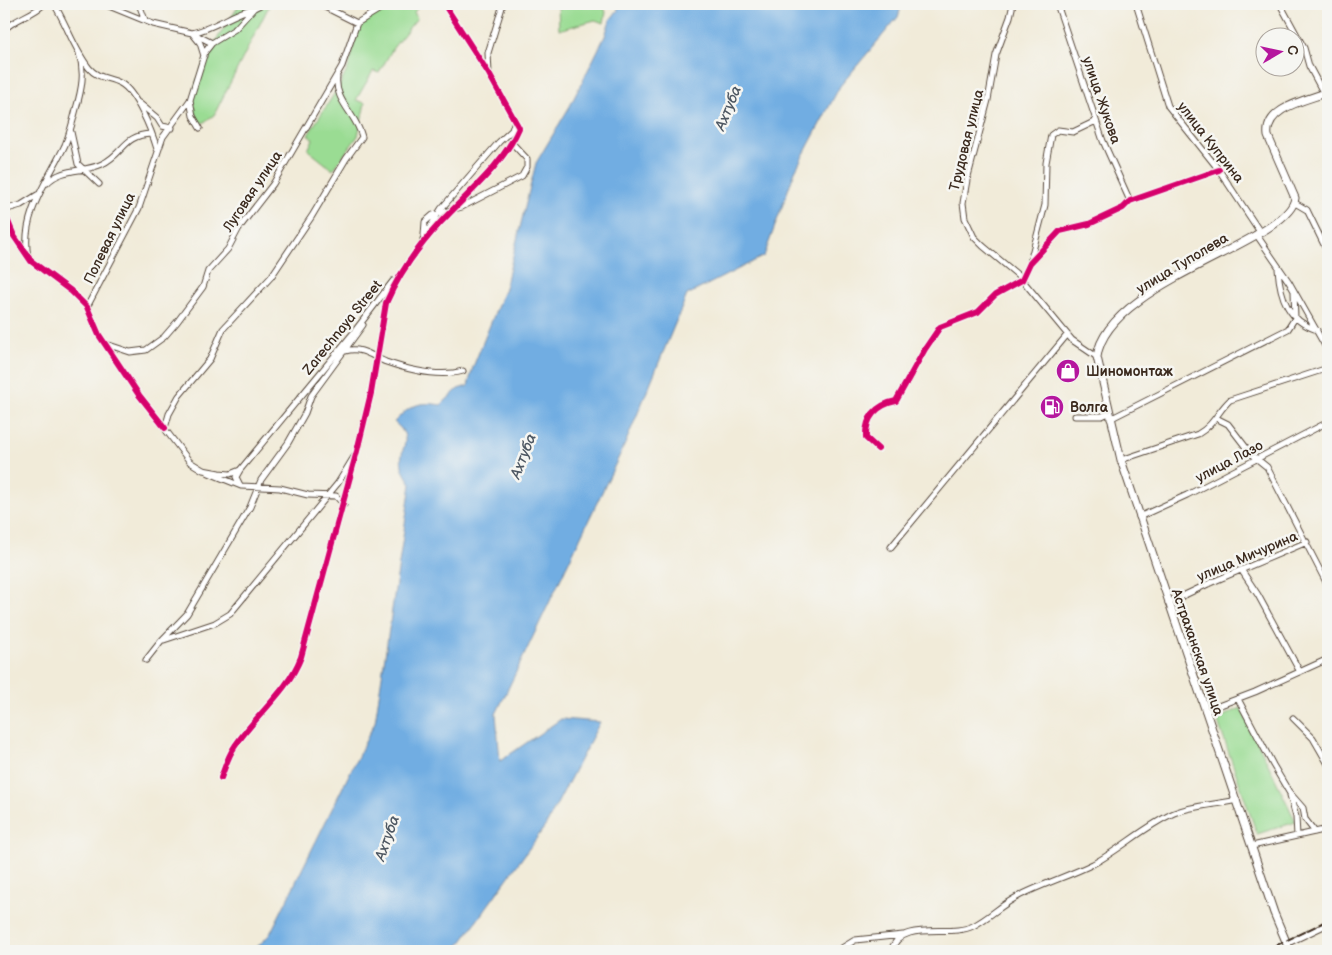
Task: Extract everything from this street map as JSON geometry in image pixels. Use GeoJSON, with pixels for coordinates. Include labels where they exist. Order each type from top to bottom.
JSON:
{"type":"FeatureCollection","features":[{"type":"Feature","properties":{"kind":"main road"},"geometry":{"type":"LineString","coordinates":[[1295,203],[1294,190],[1268,136],[1268,126],[1278,112],[1326,93]]}},
{"type":"Feature","properties":{"kind":"main road","name":"улица Туполева"},"geometry":{"type":"LineString","coordinates":[[1097,357],[1100,340],[1122,315],[1179,276],[1289,214],[1295,203]]}},
{"type":"Feature","properties":{"kind":"main road","name":"Астраханская улица"},"geometry":{"type":"LineString","coordinates":[[1097,357],[1109,416],[1139,517],[1274,913],[1288,948]]}},
{"type":"Feature","properties":{"kind":"street"},"geometry":{"type":"LineString","coordinates":[[4,30],[16,20],[33,13],[44,4]]}},
{"type":"Feature","properties":{"kind":"street"},"geometry":{"type":"LineString","coordinates":[[54,4],[79,53],[96,76],[118,82],[142,107],[157,118],[162,126],[172,128]]}},
{"type":"Feature","properties":{"kind":"street"},"geometry":{"type":"LineString","coordinates":[[104,4],[145,21],[192,33],[212,42],[235,29],[254,8]]}},
{"type":"Feature","properties":{"kind":"street"},"geometry":{"type":"LineString","coordinates":[[139,4],[145,21]]}},
{"type":"Feature","properties":{"kind":"street"},"geometry":{"type":"LineString","coordinates":[[192,33],[211,28],[235,14],[262,4]]}},
{"type":"Feature","properties":{"kind":"street"},"geometry":{"type":"LineString","coordinates":[[320,4],[357,23],[388,4]]}},
{"type":"Feature","properties":{"kind":"street"},"geometry":{"type":"LineString","coordinates":[[425,238],[483,178],[512,143],[520,128],[489,74],[444,4]]}},
{"type":"Feature","properties":{"kind":"street"},"geometry":{"type":"LineString","coordinates":[[489,74],[488,52],[503,4]]}},
{"type":"Feature","properties":{"kind":"street","name":"Трудовая улица"},"geometry":{"type":"LineString","coordinates":[[1013,4],[996,55],[988,100],[963,203],[964,218],[974,237],[1022,280],[1067,335],[1082,348],[1097,357]]}},
{"type":"Feature","properties":{"kind":"street","name":"улица Жукова"},"geometry":{"type":"LineString","coordinates":[[1057,4],[1092,102],[1096,121],[1130,201]]}},
{"type":"Feature","properties":{"kind":"street","name":"улица Куприна"},"geometry":{"type":"LineString","coordinates":[[1136,4],[1168,106],[1219,170],[1328,351]]}},
{"type":"Feature","properties":{"kind":"street"},"geometry":{"type":"LineString","coordinates":[[1280,4],[1304,48],[1309,66],[1326,93]]}},
{"type":"Feature","properties":{"kind":"street","name":"Луговая улица"},"geometry":{"type":"LineString","coordinates":[[105,344],[130,352],[146,350],[164,337],[177,322],[203,287],[208,271],[228,249],[239,228],[273,184],[338,74],[357,23]]}},
{"type":"Feature","properties":{"kind":"street"},"geometry":{"type":"LineString","coordinates":[[192,33],[200,43],[204,56]]}},
{"type":"Feature","properties":{"kind":"street","name":"Полевая улица"},"geometry":{"type":"LineString","coordinates":[[87,307],[139,208],[162,137],[172,128],[190,100],[204,56],[212,42]]}},
{"type":"Feature","properties":{"kind":"street"},"geometry":{"type":"LineString","coordinates":[[28,256],[27,240],[30,220],[71,129],[84,80],[79,53]]}},
{"type":"Feature","properties":{"kind":"street"},"geometry":{"type":"LineString","coordinates":[[165,428],[169,414],[180,396],[210,359],[223,329],[271,277],[362,137],[356,120],[339,96],[336,84],[338,74]]}},
{"type":"Feature","properties":{"kind":"street"},"geometry":{"type":"LineString","coordinates":[[135,98],[157,149]]}},
{"type":"Feature","properties":{"kind":"street"},"geometry":{"type":"LineString","coordinates":[[190,100],[193,116],[200,128]]}},
{"type":"Feature","properties":{"kind":"street","name":"Zarechnaya Street"},"geometry":{"type":"LineString","coordinates":[[240,470],[375,304],[425,238],[439,214],[483,159],[506,137],[516,120]]}},
{"type":"Feature","properties":{"kind":"street"},"geometry":{"type":"LineString","coordinates":[[878,448],[866,438],[870,417],[880,406],[896,401],[935,332],[940,327],[978,312],[995,295],[1022,280],[1030,263],[1045,205],[1046,163],[1051,135],[1058,130],[1073,132],[1096,121]]}},
{"type":"Feature","properties":{"kind":"street"},"geometry":{"type":"LineString","coordinates":[[71,129],[76,155],[82,169],[99,184]]}},
{"type":"Feature","properties":{"kind":"street"},"geometry":{"type":"LineString","coordinates":[[150,134],[134,136],[111,159],[92,168],[62,172],[43,188],[34,199],[4,211],[14,236],[40,270],[71,291],[87,307],[105,344],[139,395],[190,462],[215,476],[241,486],[280,488],[308,495],[336,496],[344,505]]}},
{"type":"Feature","properties":{"kind":"street"},"geometry":{"type":"LineString","coordinates":[[439,214],[452,211],[522,176],[527,167],[527,159],[512,143]]}},
{"type":"Feature","properties":{"kind":"street"},"geometry":{"type":"LineString","coordinates":[[1030,263],[1060,231],[1089,224],[1123,208],[1130,201],[1219,170]]}},
{"type":"Feature","properties":{"kind":"street"},"geometry":{"type":"LineString","coordinates":[[1295,203],[1307,210],[1328,253]]}},
{"type":"Feature","properties":{"kind":"street"},"geometry":{"type":"LineString","coordinates":[[220,778],[234,747],[285,688],[295,673],[344,505],[377,357],[386,303],[412,256]]}},
{"type":"Feature","properties":{"kind":"street","name":"улица Куприна"},"geometry":{"type":"LineString","coordinates":[[1278,268],[1281,291],[1295,318]]}},
{"type":"Feature","properties":{"kind":"street"},"geometry":{"type":"LineString","coordinates":[[1075,416],[1109,416],[1288,329],[1295,318],[1294,292]]}},
{"type":"Feature","properties":{"kind":"street"},"geometry":{"type":"LineString","coordinates":[[146,660],[187,614],[242,522],[258,487],[273,461],[288,443],[305,413],[311,396],[345,352],[375,304]]}},
{"type":"Feature","properties":{"kind":"street"},"geometry":{"type":"LineString","coordinates":[[1295,318],[1317,330]]}},
{"type":"Feature","properties":{"kind":"street"},"geometry":{"type":"LineString","coordinates":[[891,547],[1067,335]]}},
{"type":"Feature","properties":{"kind":"street"},"geometry":{"type":"LineString","coordinates":[[345,352],[360,350],[419,372],[456,373],[463,371]]}},
{"type":"Feature","properties":{"kind":"street"},"geometry":{"type":"LineString","coordinates":[[1121,460],[1198,434],[1209,428],[1222,407],[1230,400],[1328,368]]}},
{"type":"Feature","properties":{"kind":"street"},"geometry":{"type":"LineString","coordinates":[[1216,418],[1228,424],[1251,454],[1267,467],[1328,586]]}},
{"type":"Feature","properties":{"kind":"street","name":"улица Лазо"},"geometry":{"type":"LineString","coordinates":[[1139,517],[1188,495],[1328,422]]}},
{"type":"Feature","properties":{"kind":"street"},"geometry":{"type":"LineString","coordinates":[[161,641],[215,623],[230,614],[338,483],[357,451]]}},
{"type":"Feature","properties":{"kind":"street"},"geometry":{"type":"LineString","coordinates":[[207,471],[230,474],[240,470]]}},
{"type":"Feature","properties":{"kind":"street"},"geometry":{"type":"LineString","coordinates":[[240,470],[236,477],[241,486]]}},
{"type":"Feature","properties":{"kind":"street","name":"улица Мичурина"},"geometry":{"type":"LineString","coordinates":[[1168,604],[1210,583],[1307,542]]}},
{"type":"Feature","properties":{"kind":"street"},"geometry":{"type":"LineString","coordinates":[[1242,571],[1258,595],[1300,672]]}},
{"type":"Feature","properties":{"kind":"street"},"geometry":{"type":"LineString","coordinates":[[1205,711],[1238,699],[1328,659]]}},
{"type":"Feature","properties":{"kind":"street","name":"Астраханская улица"},"geometry":{"type":"LineString","coordinates":[[1238,699],[1289,792],[1303,808],[1306,819],[1315,832]]}},
{"type":"Feature","properties":{"kind":"street"},"geometry":{"type":"LineString","coordinates":[[1292,718],[1313,738],[1328,764]]}},
{"type":"Feature","properties":{"kind":"street","name":"Астраханская улица"},"geometry":{"type":"LineString","coordinates":[[1289,792],[1296,817],[1297,836]]}},
{"type":"Feature","properties":{"kind":"street"},"geometry":{"type":"LineString","coordinates":[[837,951],[855,940],[918,932],[958,930],[974,926],[1015,898],[1093,864],[1172,814],[1237,800]]}},
{"type":"Feature","properties":{"kind":"street"},"geometry":{"type":"LineString","coordinates":[[1252,846],[1328,829]]}},
{"type":"Feature","properties":{"kind":"street"},"geometry":{"type":"LineString","coordinates":[[1288,948],[1328,924]]}},
{"type":"Feature","properties":{"kind":"street"},"geometry":{"type":"LineString","coordinates":[[891,951],[895,943],[908,934]]}},
{"type":"Feature","properties":{"kind":"green space"},"geometry":{"type":"Polygon","coordinates":[[[240,4],[270,4],[214,115],[203,123],[199,122],[193,104],[198,79],[217,39],[240,4]]]}},
{"type":"Feature","properties":{"kind":"green space"},"geometry":{"type":"Polygon","coordinates":[[[395,4],[422,4],[414,12],[417,18],[393,48],[379,73],[373,71],[356,100],[365,103],[358,136],[333,170],[308,150],[313,139],[308,135],[344,77],[360,28],[371,17],[395,4]]]}},
{"type":"Feature","properties":{"kind":"green space"},"geometry":{"type":"Polygon","coordinates":[[[558,4],[602,4],[606,12],[604,23],[595,20],[559,30],[558,4]]]}},
{"type":"Feature","properties":{"kind":"green space"},"geometry":{"type":"Polygon","coordinates":[[[1241,708],[1296,822],[1257,834],[1217,719],[1241,708]]]}},
{"type":"Feature","properties":{"kind":"water","name":"Ахтуба"},"geometry":{"type":"Polygon","coordinates":[[[617,4],[902,4],[898,17],[840,86],[795,171],[764,256],[687,295],[625,444],[496,714],[500,761],[561,719],[600,722],[546,825],[455,951],[253,951],[270,934],[375,722],[411,484],[404,473],[401,459],[405,443],[404,434],[394,422],[410,408],[421,404],[441,405],[458,389],[468,386],[473,367],[505,288],[536,163],[570,106],[605,36],[610,20],[618,10],[617,4]]]}},
{"type":"Feature","properties":{"kind":"railway"},"geometry":{"type":"LineString","coordinates":[[1265,951],[1328,920]]}},
{"type":"Feature","properties":{"kind":"cycle path"},"geometry":{"type":"LineString","coordinates":[[221,778],[235,746],[243,734],[280,693],[301,657],[371,393],[386,303],[403,271],[424,241],[494,167],[512,142],[519,128],[489,74],[444,4]]}},
{"type":"Feature","properties":{"kind":"cycle path"},"geometry":{"type":"LineString","coordinates":[[878,449],[866,438],[867,424],[877,409],[896,401],[925,349],[940,327],[978,312],[995,295],[1022,280],[1030,263],[1060,231],[1089,224],[1123,208],[1130,201],[1219,170]]}},
{"type":"Feature","properties":{"kind":"cycle path"},"geometry":{"type":"LineString","coordinates":[[4,212],[14,236],[31,261],[71,291],[87,307],[99,335],[139,395],[165,428]]}},
{"type":"Feature","properties":{"kind":"place","name":"Шиномонтаж"},"geometry":{"type":"Point","coordinates":[1068,371]}},
{"type":"Feature","properties":{"kind":"place","name":"Волга"},"geometry":{"type":"Point","coordinates":[1052,407]}}]}
